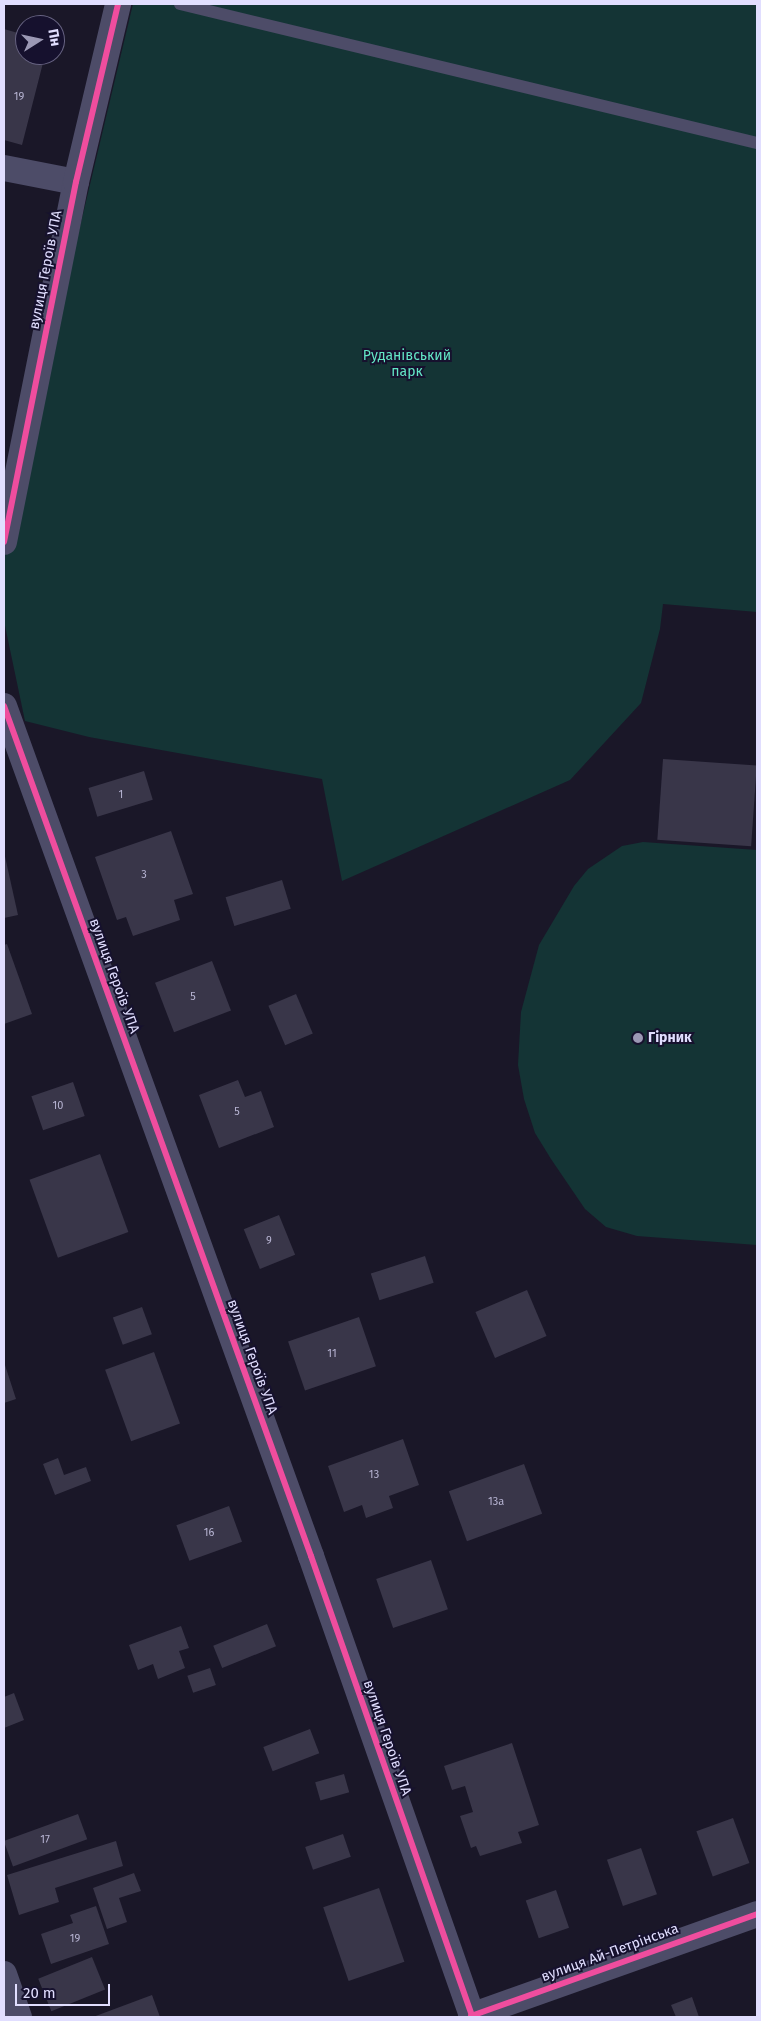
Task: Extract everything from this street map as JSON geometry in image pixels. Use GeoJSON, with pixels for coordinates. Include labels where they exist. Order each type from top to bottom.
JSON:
{"type":"FeatureCollection","features":[{"type":"Feature","properties":{"kind":"street","name":"вулиця Героїв УПА"},"geometry":{"type":"LineString","coordinates":[[4,542],[76,182],[118,4]]}},
{"type":"Feature","properties":{"kind":"street"},"geometry":{"type":"LineString","coordinates":[[4,168],[76,182]]}},
{"type":"Feature","properties":{"kind":"street","name":"вулиця Героїв УПА"},"geometry":{"type":"LineString","coordinates":[[4,706],[311,1556],[472,2017]]}},
{"type":"Feature","properties":{"kind":"street","name":"вулиця Ай-Петрінська"},"geometry":{"type":"LineString","coordinates":[[472,2017],[757,1914]]}},
{"type":"Feature","properties":{"kind":"street"},"geometry":{"type":"LineString","coordinates":[[4,1974],[19,2017]]}},
{"type":"Feature","properties":{"kind":"lane"},"geometry":{"type":"LineString","coordinates":[[180,4],[757,143]]}},
{"type":"Feature","properties":{"kind":"green space","name":"Руданівський парк"},"geometry":{"type":"Polygon","coordinates":[[[133,4],[757,4],[757,612],[663,604],[660,629],[641,703],[570,780],[342,881],[322,779],[89,737],[25,721],[4,621],[4,546],[133,4]]]}},
{"type":"Feature","properties":{"kind":"green space","name":"Гірник"},"geometry":{"type":"Polygon","coordinates":[[[643,842],[757,850],[757,1245],[637,1236],[606,1227],[585,1209],[551,1159],[535,1133],[524,1099],[518,1065],[521,1012],[539,945],[574,886],[588,869],[622,846],[643,842]]]}},
{"type":"Feature","properties":{"kind":"building"},"geometry":{"type":"Polygon","coordinates":[[[4,29],[15,32],[15,65],[42,65],[22,145],[4,140],[4,29]]]}},
{"type":"Feature","properties":{"kind":"building"},"geometry":{"type":"Polygon","coordinates":[[[663,759],[757,766],[751,846],[657,840],[663,759]]]}},
{"type":"Feature","properties":{"kind":"building"},"geometry":{"type":"Polygon","coordinates":[[[144,771],[153,800],[97,817],[89,788],[144,771]]]}},
{"type":"Feature","properties":{"kind":"building"},"geometry":{"type":"Polygon","coordinates":[[[171,831],[193,894],[174,900],[180,920],[133,936],[126,917],[117,920],[95,857],[171,831]]]}},
{"type":"Feature","properties":{"kind":"building"},"geometry":{"type":"Polygon","coordinates":[[[4,852],[18,915],[4,918],[4,852]]]}},
{"type":"Feature","properties":{"kind":"building"},"geometry":{"type":"Polygon","coordinates":[[[282,880],[291,909],[234,926],[226,897],[282,880]]]}},
{"type":"Feature","properties":{"kind":"building"},"geometry":{"type":"Polygon","coordinates":[[[7,944],[32,1014],[4,1024],[4,945],[7,944]]]}},
{"type":"Feature","properties":{"kind":"building"},"geometry":{"type":"Polygon","coordinates":[[[212,961],[231,1010],[174,1032],[155,983],[212,961]]]}},
{"type":"Feature","properties":{"kind":"building"},"geometry":{"type":"Polygon","coordinates":[[[296,994],[313,1034],[285,1045],[268,1006],[296,994]]]}},
{"type":"Feature","properties":{"kind":"building"},"geometry":{"type":"Polygon","coordinates":[[[238,1080],[245,1097],[261,1091],[274,1127],[219,1148],[199,1095],[238,1080]]]}},
{"type":"Feature","properties":{"kind":"building"},"geometry":{"type":"Polygon","coordinates":[[[73,1082],[85,1116],[43,1130],[31,1096],[73,1082]]]}},
{"type":"Feature","properties":{"kind":"building"},"geometry":{"type":"Polygon","coordinates":[[[100,1154],[128,1232],[58,1258],[30,1180],[100,1154]]]}},
{"type":"Feature","properties":{"kind":"building"},"geometry":{"type":"Polygon","coordinates":[[[279,1215],[295,1255],[260,1269],[244,1229],[279,1215]]]}},
{"type":"Feature","properties":{"kind":"building"},"geometry":{"type":"Polygon","coordinates":[[[425,1256],[434,1283],[379,1300],[371,1274],[425,1256]]]}},
{"type":"Feature","properties":{"kind":"building"},"geometry":{"type":"Polygon","coordinates":[[[527,1290],[547,1336],[495,1358],[475,1312],[527,1290]]]}},
{"type":"Feature","properties":{"kind":"building"},"geometry":{"type":"Polygon","coordinates":[[[142,1307],[152,1334],[123,1345],[113,1318],[142,1307]]]}},
{"type":"Feature","properties":{"kind":"building"},"geometry":{"type":"Polygon","coordinates":[[[359,1317],[376,1366],[305,1391],[288,1341],[359,1317]]]}},
{"type":"Feature","properties":{"kind":"building"},"geometry":{"type":"Polygon","coordinates":[[[154,1352],[180,1423],[131,1441],[105,1370],[154,1352]]]}},
{"type":"Feature","properties":{"kind":"building"},"geometry":{"type":"Polygon","coordinates":[[[4,1362],[16,1399],[4,1403],[4,1362]]]}},
{"type":"Feature","properties":{"kind":"building"},"geometry":{"type":"Polygon","coordinates":[[[403,1439],[419,1485],[389,1496],[393,1508],[366,1518],[362,1505],[344,1512],[328,1466],[403,1439]]]}},
{"type":"Feature","properties":{"kind":"building"},"geometry":{"type":"Polygon","coordinates":[[[58,1458],[64,1475],[86,1467],[91,1481],[55,1495],[43,1464],[58,1458]]]}},
{"type":"Feature","properties":{"kind":"building"},"geometry":{"type":"Polygon","coordinates":[[[524,1464],[542,1514],[467,1541],[449,1491],[524,1464]]]}},
{"type":"Feature","properties":{"kind":"building"},"geometry":{"type":"Polygon","coordinates":[[[229,1506],[242,1542],[189,1561],[176,1525],[229,1506]]]}},
{"type":"Feature","properties":{"kind":"building"},"geometry":{"type":"Polygon","coordinates":[[[431,1560],[448,1609],[393,1628],[376,1579],[431,1560]]]}},
{"type":"Feature","properties":{"kind":"building"},"geometry":{"type":"Polygon","coordinates":[[[267,1624],[276,1646],[222,1668],[213,1646],[267,1624]]]}},
{"type":"Feature","properties":{"kind":"building"},"geometry":{"type":"Polygon","coordinates":[[[181,1626],[189,1648],[179,1651],[185,1668],[158,1679],[153,1664],[138,1670],[129,1645],[181,1626]]]}},
{"type":"Feature","properties":{"kind":"building"},"geometry":{"type":"Polygon","coordinates":[[[210,1668],[216,1685],[193,1693],[187,1676],[210,1668]]]}},
{"type":"Feature","properties":{"kind":"building"},"geometry":{"type":"Polygon","coordinates":[[[14,1693],[24,1720],[4,1728],[4,1697],[14,1693]]]}},
{"type":"Feature","properties":{"kind":"building"},"geometry":{"type":"Polygon","coordinates":[[[310,1729],[319,1753],[273,1771],[263,1747],[310,1729]]]}},
{"type":"Feature","properties":{"kind":"building"},"geometry":{"type":"Polygon","coordinates":[[[512,1743],[539,1825],[518,1832],[522,1843],[480,1856],[476,1846],[471,1848],[460,1816],[473,1812],[465,1786],[452,1790],[444,1766],[512,1743]]]}},
{"type":"Feature","properties":{"kind":"building"},"geometry":{"type":"Polygon","coordinates":[[[344,1774],[349,1792],[320,1801],[315,1782],[344,1774]]]}},
{"type":"Feature","properties":{"kind":"building"},"geometry":{"type":"Polygon","coordinates":[[[78,1814],[87,1839],[13,1866],[4,1841],[78,1814]]]}},
{"type":"Feature","properties":{"kind":"building"},"geometry":{"type":"Polygon","coordinates":[[[733,1818],[749,1863],[713,1876],[696,1831],[733,1818]]]}},
{"type":"Feature","properties":{"kind":"building"},"geometry":{"type":"Polygon","coordinates":[[[343,1834],[351,1857],[313,1870],[305,1847],[343,1834]]]}},
{"type":"Feature","properties":{"kind":"building"},"geometry":{"type":"Polygon","coordinates":[[[116,1841],[123,1866],[55,1888],[59,1902],[19,1915],[7,1875],[116,1841]]]}},
{"type":"Feature","properties":{"kind":"building"},"geometry":{"type":"Polygon","coordinates":[[[641,1848],[657,1894],[623,1906],[607,1860],[641,1848]]]}},
{"type":"Feature","properties":{"kind":"building"},"geometry":{"type":"Polygon","coordinates":[[[134,1873],[141,1891],[119,1898],[127,1922],[107,1929],[93,1888],[134,1873]]]}},
{"type":"Feature","properties":{"kind":"building"},"geometry":{"type":"Polygon","coordinates":[[[379,1888],[404,1962],[349,1981],[323,1907],[379,1888]]]}},
{"type":"Feature","properties":{"kind":"building"},"geometry":{"type":"Polygon","coordinates":[[[556,1890],[569,1928],[539,1938],[526,1900],[556,1890]]]}},
{"type":"Feature","properties":{"kind":"building"},"geometry":{"type":"Polygon","coordinates":[[[96,1906],[109,1944],[51,1964],[41,1934],[73,1923],[70,1915],[96,1906]]]}},
{"type":"Feature","properties":{"kind":"building"},"geometry":{"type":"Polygon","coordinates":[[[92,1957],[105,1989],[51,2011],[38,1979],[92,1957]]]}},
{"type":"Feature","properties":{"kind":"building"},"geometry":{"type":"Polygon","coordinates":[[[152,1995],[160,2017],[93,2017],[152,1995]]]}},
{"type":"Feature","properties":{"kind":"building"},"geometry":{"type":"Polygon","coordinates":[[[692,1997],[699,2017],[676,2017],[671,2005],[692,1997]]]}},
{"type":"Feature","properties":{"kind":"cycle path"},"geometry":{"type":"LineString","coordinates":[[4,542],[76,182],[118,4]]}},
{"type":"Feature","properties":{"kind":"cycle path"},"geometry":{"type":"LineString","coordinates":[[4,706],[311,1556],[472,2017]]}},
{"type":"Feature","properties":{"kind":"cycle path"},"geometry":{"type":"LineString","coordinates":[[471,2016],[757,1914]]}},
{"type":"Feature","properties":{"kind":"place","name":"Гірник"},"geometry":{"type":"Point","coordinates":[638,1038]}}]}
